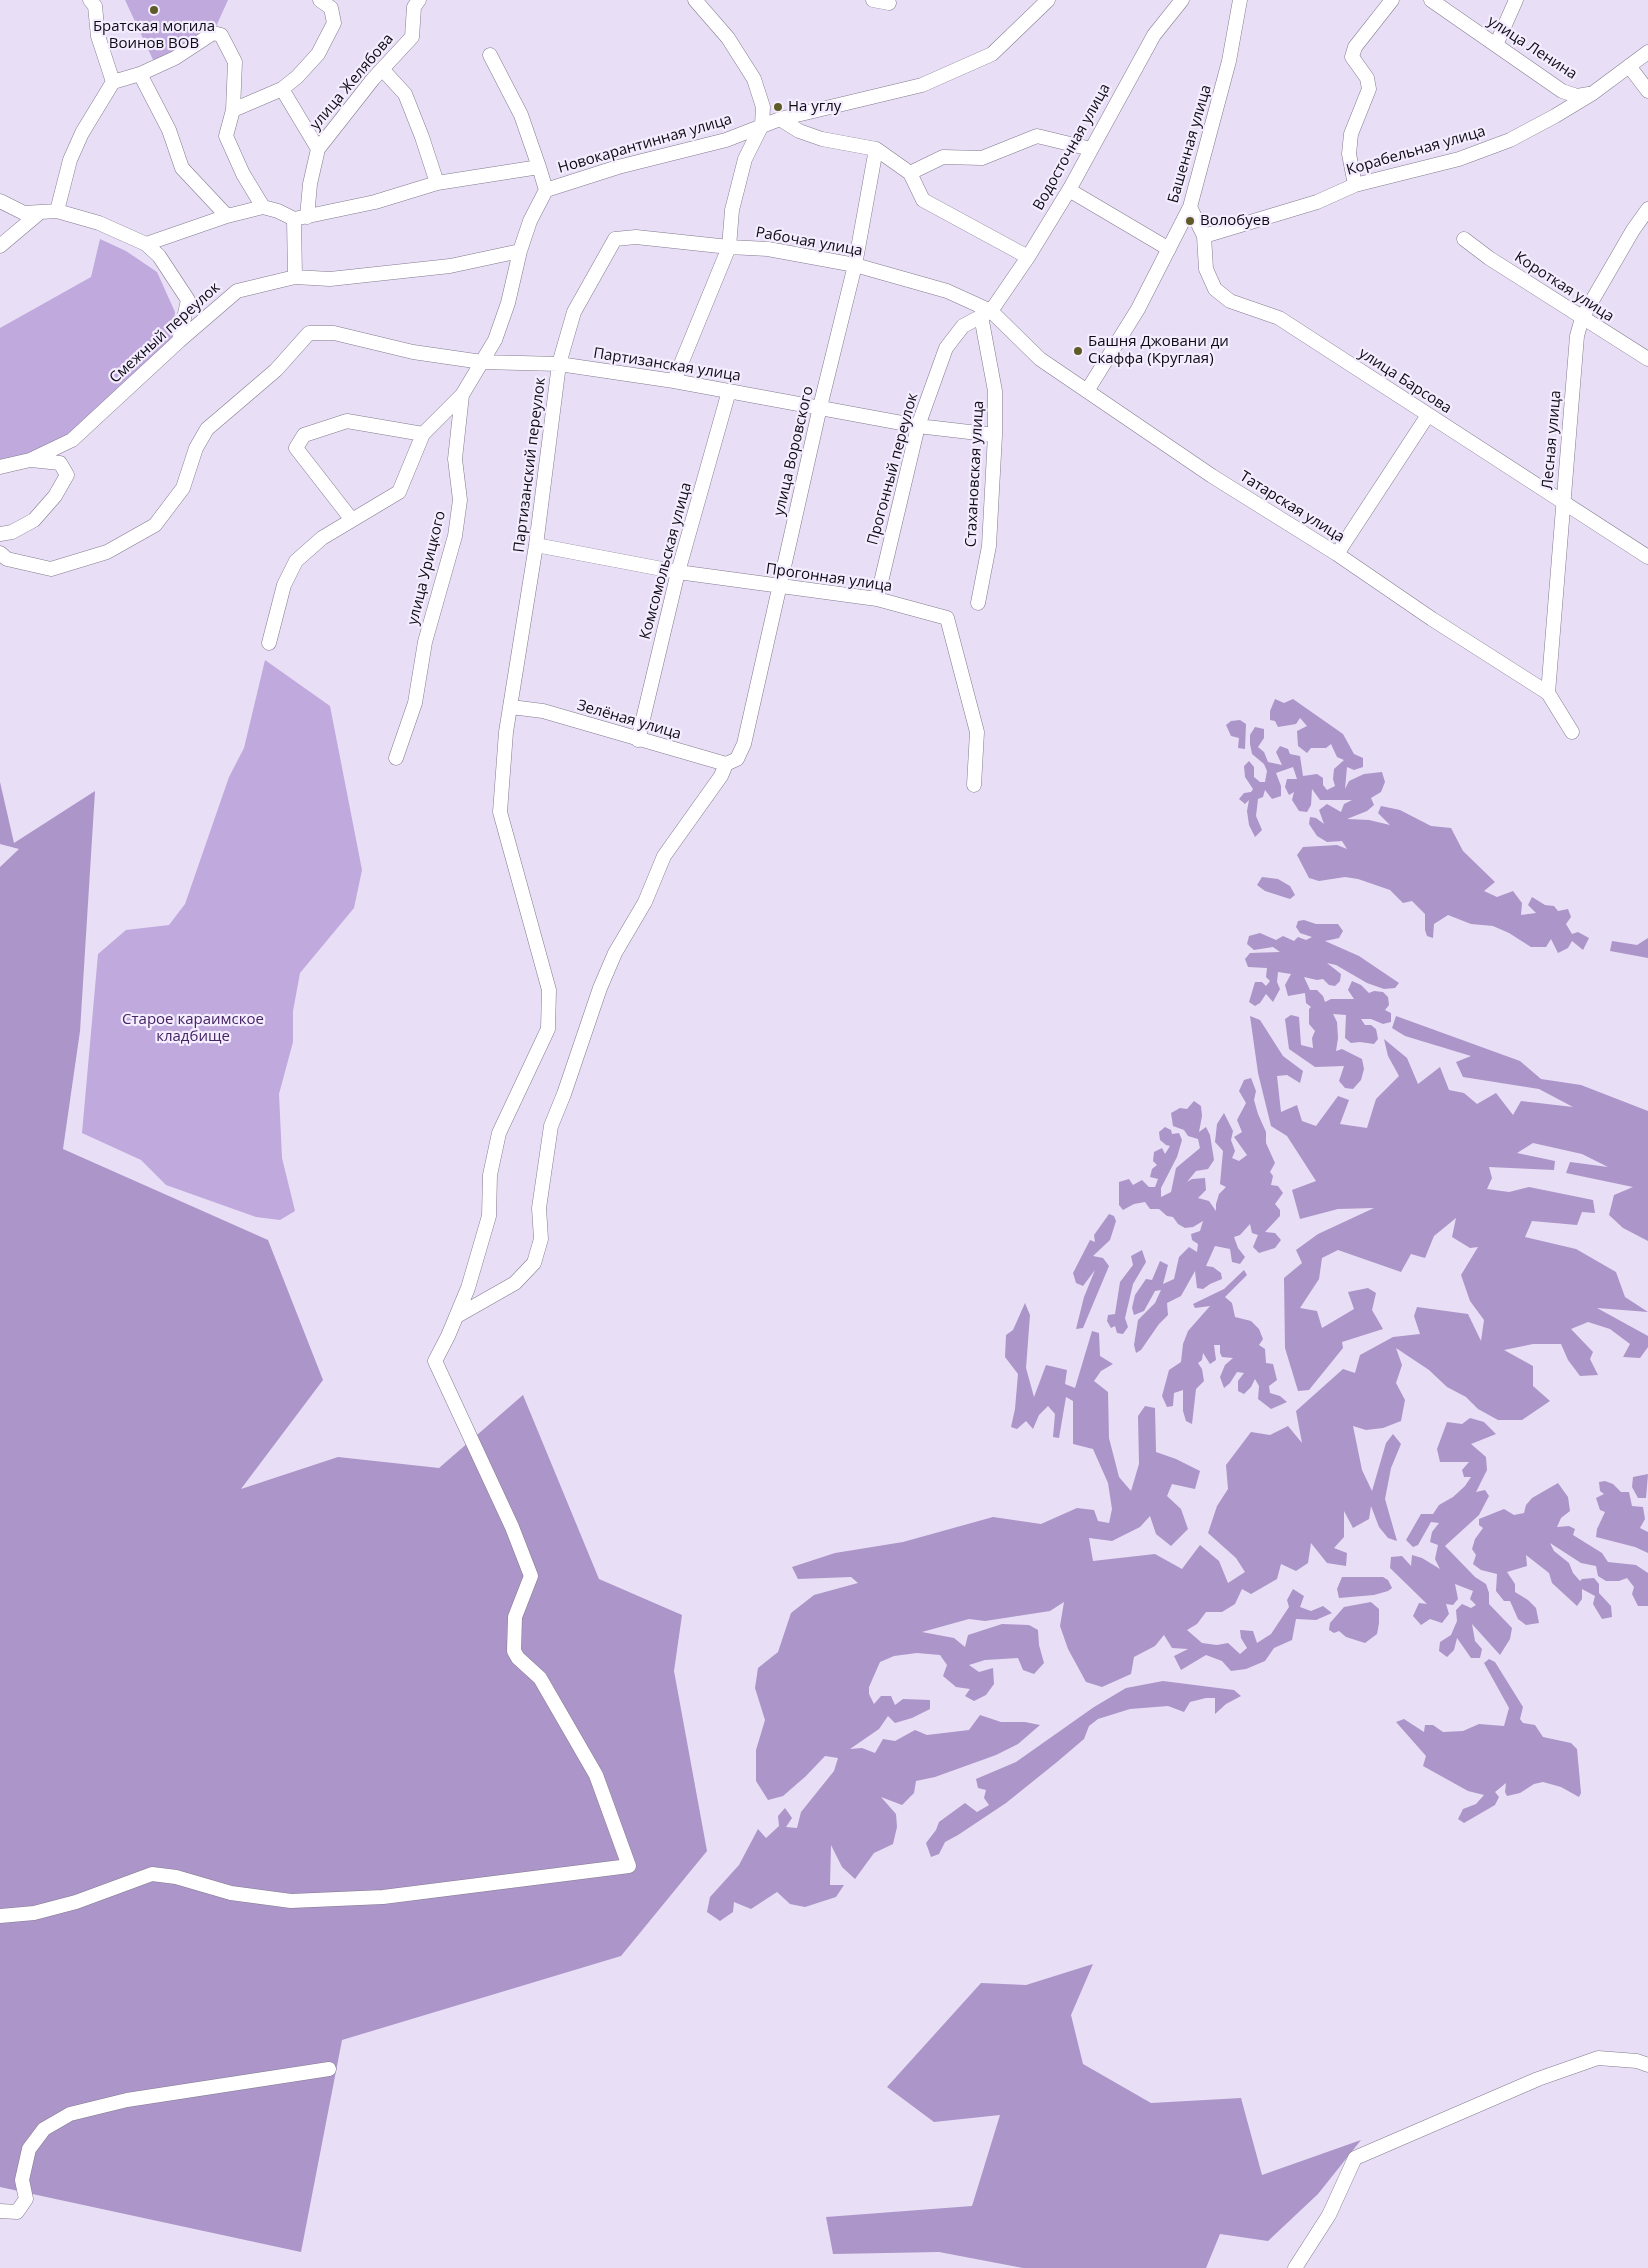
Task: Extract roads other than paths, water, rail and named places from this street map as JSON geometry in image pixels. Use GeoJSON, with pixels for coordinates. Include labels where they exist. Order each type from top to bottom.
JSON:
{"type":"FeatureCollection","features":[{"type":"Feature","properties":{"kind":"street"},"geometry":{"type":"LineString","coordinates":[[90,0],[95,6],[98,36],[113,82]]}},
{"type":"Feature","properties":{"kind":"street"},"geometry":{"type":"LineString","coordinates":[[233,110],[282,89],[297,77],[318,54],[334,23],[331,8],[320,0]]}},
{"type":"Feature","properties":{"kind":"street","name":"улица Желябова"},"geometry":{"type":"LineString","coordinates":[[300,218],[318,149],[382,69],[412,37],[414,7],[419,0]]}},
{"type":"Feature","properties":{"kind":"street"},"geometry":{"type":"LineString","coordinates":[[674,381],[730,248],[732,210],[745,160],[762,125],[763,107],[754,79],[728,38],[695,0]]}},
{"type":"Feature","properties":{"kind":"street"},"geometry":{"type":"LineString","coordinates":[[873,0],[889,3]]}},
{"type":"Feature","properties":{"kind":"street","name":"Новокарантинная улица"},"geometry":{"type":"LineString","coordinates":[[300,218],[375,202],[437,183],[539,167],[546,190],[618,167],[726,140],[780,119],[922,85],[992,54],[1048,0]]}},
{"type":"Feature","properties":{"kind":"street","name":"Водосточная улица"},"geometry":{"type":"LineString","coordinates":[[986,313],[1028,257],[1069,190],[1154,35],[1182,0]]}},
{"type":"Feature","properties":{"kind":"street","name":"Башенная улица"},"geometry":{"type":"LineString","coordinates":[[1087,391],[1138,309],[1190,207],[1230,61],[1240,0]]}},
{"type":"Feature","properties":{"kind":"street"},"geometry":{"type":"LineString","coordinates":[[1355,185],[1349,154],[1351,134],[1369,89],[1366,78],[1352,57],[1354,46],[1392,0]]}},
{"type":"Feature","properties":{"kind":"street","name":"улица Ленина"},"geometry":{"type":"LineString","coordinates":[[1431,0],[1562,91],[1578,96],[1593,93]]}},
{"type":"Feature","properties":{"kind":"street"},"geometry":{"type":"LineString","coordinates":[[1496,45],[1516,0]]}},
{"type":"Feature","properties":{"kind":"street"},"geometry":{"type":"LineString","coordinates":[[57,211],[70,160],[82,133],[113,82],[140,74],[175,58],[213,33],[221,35],[235,62],[233,110],[226,136],[243,174],[263,207]]}},
{"type":"Feature","properties":{"kind":"street","name":"Корабельная улица"},"geometry":{"type":"LineString","coordinates":[[1204,236],[1317,202],[1355,185],[1459,159],[1510,140],[1593,93],[1648,52]]}},
{"type":"Feature","properties":{"kind":"street"},"geometry":{"type":"LineString","coordinates":[[490,55],[521,116],[539,167]]}},
{"type":"Feature","properties":{"kind":"street"},"geometry":{"type":"LineString","coordinates":[[1629,66],[1648,91]]}},
{"type":"Feature","properties":{"kind":"street"},"geometry":{"type":"LineString","coordinates":[[382,69],[404,94],[422,137],[437,183]]}},
{"type":"Feature","properties":{"kind":"street"},"geometry":{"type":"LineString","coordinates":[[140,74],[169,130],[182,168],[227,216]]}},
{"type":"Feature","properties":{"kind":"street"},"geometry":{"type":"LineString","coordinates":[[282,89],[318,149]]}},
{"type":"Feature","properties":{"kind":"street"},"geometry":{"type":"LineString","coordinates":[[780,119],[799,131],[822,139],[876,149],[910,173],[923,200],[1028,257]]}},
{"type":"Feature","properties":{"kind":"street"},"geometry":{"type":"LineString","coordinates":[[910,173],[943,157],[982,158],[1037,136],[1090,149]]}},
{"type":"Feature","properties":{"kind":"street","name":"улица Воровского"},"geometry":{"type":"LineString","coordinates":[[457,1316],[515,1283],[534,1263],[541,1239],[539,1208],[551,1126],[564,1094],[600,988],[615,953],[646,902],[664,856],[744,744],[820,408],[855,265],[876,149]]}},
{"type":"Feature","properties":{"kind":"street","name":"улица Урицкого"},"geometry":{"type":"LineString","coordinates":[[396,758],[415,703],[425,642],[455,536],[460,500],[455,459],[462,395],[496,340],[508,303],[520,250],[530,221],[546,190]]}},
{"type":"Feature","properties":{"kind":"street"},"geometry":{"type":"LineString","coordinates":[[1069,190],[1169,249]]}},
{"type":"Feature","properties":{"kind":"street"},"geometry":{"type":"LineString","coordinates":[[0,201],[24,213],[38,214],[57,211],[99,223],[146,244],[159,256],[188,300],[179,341]]}},
{"type":"Feature","properties":{"kind":"street"},"geometry":{"type":"LineString","coordinates":[[146,244],[227,216],[263,207],[300,218],[295,277]]}},
{"type":"Feature","properties":{"kind":"street","name":"улица Барсова"},"geometry":{"type":"LineString","coordinates":[[1190,207],[1204,236],[1206,269],[1215,290],[1230,301],[1279,318],[1648,557]]}},
{"type":"Feature","properties":{"kind":"street","name":"Лесная улица"},"geometry":{"type":"LineString","coordinates":[[1548,693],[1577,336],[1582,318],[1633,230],[1648,209]]}},
{"type":"Feature","properties":{"kind":"street"},"geometry":{"type":"LineString","coordinates":[[0,246],[38,214]]}},
{"type":"Feature","properties":{"kind":"street","name":"Рабочая улица"},"geometry":{"type":"LineString","coordinates":[[615,239],[636,237],[730,248],[768,249],[855,265],[947,291],[986,313]]}},
{"type":"Feature","properties":{"kind":"street","name":"Партизанский переулок"},"geometry":{"type":"LineString","coordinates":[[0,1916],[34,1913],[76,1902],[152,1874],[176,1876],[231,1892],[291,1901],[383,1897],[629,1866],[596,1775],[540,1678],[518,1658],[514,1651],[515,1617],[531,1576],[512,1527],[435,1361],[457,1316],[468,1288],[489,1216],[490,1176],[500,1133],[548,1029],[549,990],[500,812],[506,732],[536,545],[559,364],[574,312],[615,239]]}},
{"type":"Feature","properties":{"kind":"street","name":"Короткая улица"},"geometry":{"type":"LineString","coordinates":[[1464,239],[1489,258],[1648,359]]}},
{"type":"Feature","properties":{"kind":"street","name":"Смежный переулок"},"geometry":{"type":"LineString","coordinates":[[0,467],[30,460],[72,440],[179,341],[237,291],[295,277],[330,279],[450,266],[520,250]]}},
{"type":"Feature","properties":{"kind":"street","name":"Татарская улица"},"geometry":{"type":"LineString","coordinates":[[986,313],[1040,359],[1212,476],[1336,554],[1432,619],[1548,693],[1572,732]]}},
{"type":"Feature","properties":{"kind":"street","name":"Прогонный переулок"},"geometry":{"type":"LineString","coordinates":[[877,599],[918,426],[946,348],[963,326],[986,313]]}},
{"type":"Feature","properties":{"kind":"street","name":"Стахановская улица"},"geometry":{"type":"LineString","coordinates":[[978,603],[989,546],[995,435],[995,391],[986,313]]}},
{"type":"Feature","properties":{"kind":"street","name":"Партизанская улица"},"geometry":{"type":"LineString","coordinates":[[0,553],[7,559],[51,569],[108,552],[155,525],[183,488],[196,448],[207,429],[276,370],[309,333],[334,333],[413,352],[482,362],[559,364],[674,381],[918,426],[995,435]]}},
{"type":"Feature","properties":{"kind":"street","name":"Комсомольская улица"},"geometry":{"type":"LineString","coordinates":[[638,740],[678,572],[729,390]]}},
{"type":"Feature","properties":{"kind":"street"},"geometry":{"type":"LineString","coordinates":[[269,643],[284,585],[296,561],[322,538],[399,492],[423,434],[462,395]]}},
{"type":"Feature","properties":{"kind":"street"},"geometry":{"type":"LineString","coordinates":[[1336,554],[1428,415]]}},
{"type":"Feature","properties":{"kind":"street"},"geometry":{"type":"LineString","coordinates":[[352,520],[296,448],[304,435],[348,421],[423,434]]}},
{"type":"Feature","properties":{"kind":"street"},"geometry":{"type":"LineString","coordinates":[[0,534],[12,532],[34,520],[55,496],[67,475],[60,463],[30,460]]}},
{"type":"Feature","properties":{"kind":"street","name":"Прогонная улица"},"geometry":{"type":"LineString","coordinates":[[536,545],[678,572],[877,599],[947,618],[977,732],[974,785]]}},
{"type":"Feature","properties":{"kind":"street","name":"Зелёная улица"},"geometry":{"type":"LineString","coordinates":[[511,707],[543,711],[638,740],[732,762]]}},
{"type":"Feature","properties":{"kind":"street"},"geometry":{"type":"LineString","coordinates":[[1295,2268],[1329,2215],[1355,2158],[1529,2083],[1598,2058],[1637,2061],[1648,2065]]}},
{"type":"Feature","properties":{"kind":"street"},"geometry":{"type":"LineString","coordinates":[[0,2211],[17,2212],[26,2199],[22,2180],[29,2148],[44,2128],[70,2114],[127,2100],[329,2069]]}},
{"type":"Feature","properties":{"kind":"place","name":"Братская могила Воинов ВОВ"},"geometry":{"type":"Point","coordinates":[154,10]}},
{"type":"Feature","properties":{"kind":"place","name":"На углу"},"geometry":{"type":"Point","coordinates":[778,107]}},
{"type":"Feature","properties":{"kind":"place","name":"Волобуев"},"geometry":{"type":"Point","coordinates":[1190,221]}},
{"type":"Feature","properties":{"kind":"place","name":"Башня Джовани ди Скаффа (Круглая)"},"geometry":{"type":"Point","coordinates":[1078,351]}},
{"type":"Feature","properties":{"kind":"park label","name":"Старое караимское кладбище"},"geometry":{"type":"Point","coordinates":[193,1028]}}]}
